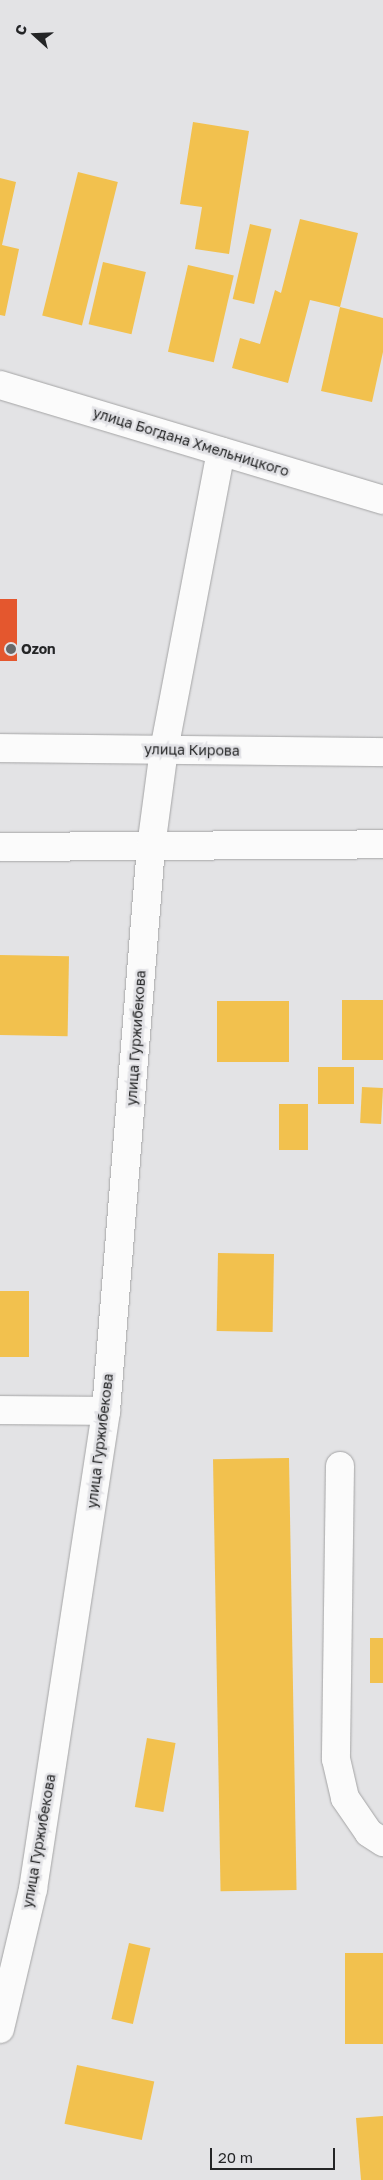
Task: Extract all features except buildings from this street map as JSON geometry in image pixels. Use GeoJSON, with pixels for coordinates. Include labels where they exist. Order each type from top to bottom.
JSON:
{"type":"FeatureCollection","features":[{"type":"Feature","properties":{"kind":"street","name":"улица Богдана Хмельницкого"},"geometry":{"type":"LineString","coordinates":[[0,385],[383,500]]}},
{"type":"Feature","properties":{"kind":"street","name":"улица Гуржибекова"},"geometry":{"type":"LineString","coordinates":[[0,2027],[33,1889],[106,1411],[151,847],[164,750],[221,451]]}},
{"type":"Feature","properties":{"kind":"street","name":"улица Кирова"},"geometry":{"type":"LineString","coordinates":[[0,748],[383,752]]}},
{"type":"Feature","properties":{"kind":"street"},"geometry":{"type":"LineString","coordinates":[[0,847],[383,844]]}},
{"type":"Feature","properties":{"kind":"street"},"geometry":{"type":"LineString","coordinates":[[0,1410],[106,1411]]}},
{"type":"Feature","properties":{"kind":"street"},"geometry":{"type":"LineString","coordinates":[[340,1466],[336,1758],[345,1798],[369,1833],[383,1842]]}},
{"type":"Feature","properties":{"kind":"place","name":"Ozon"},"geometry":{"type":"Point","coordinates":[11,649]}}]}
